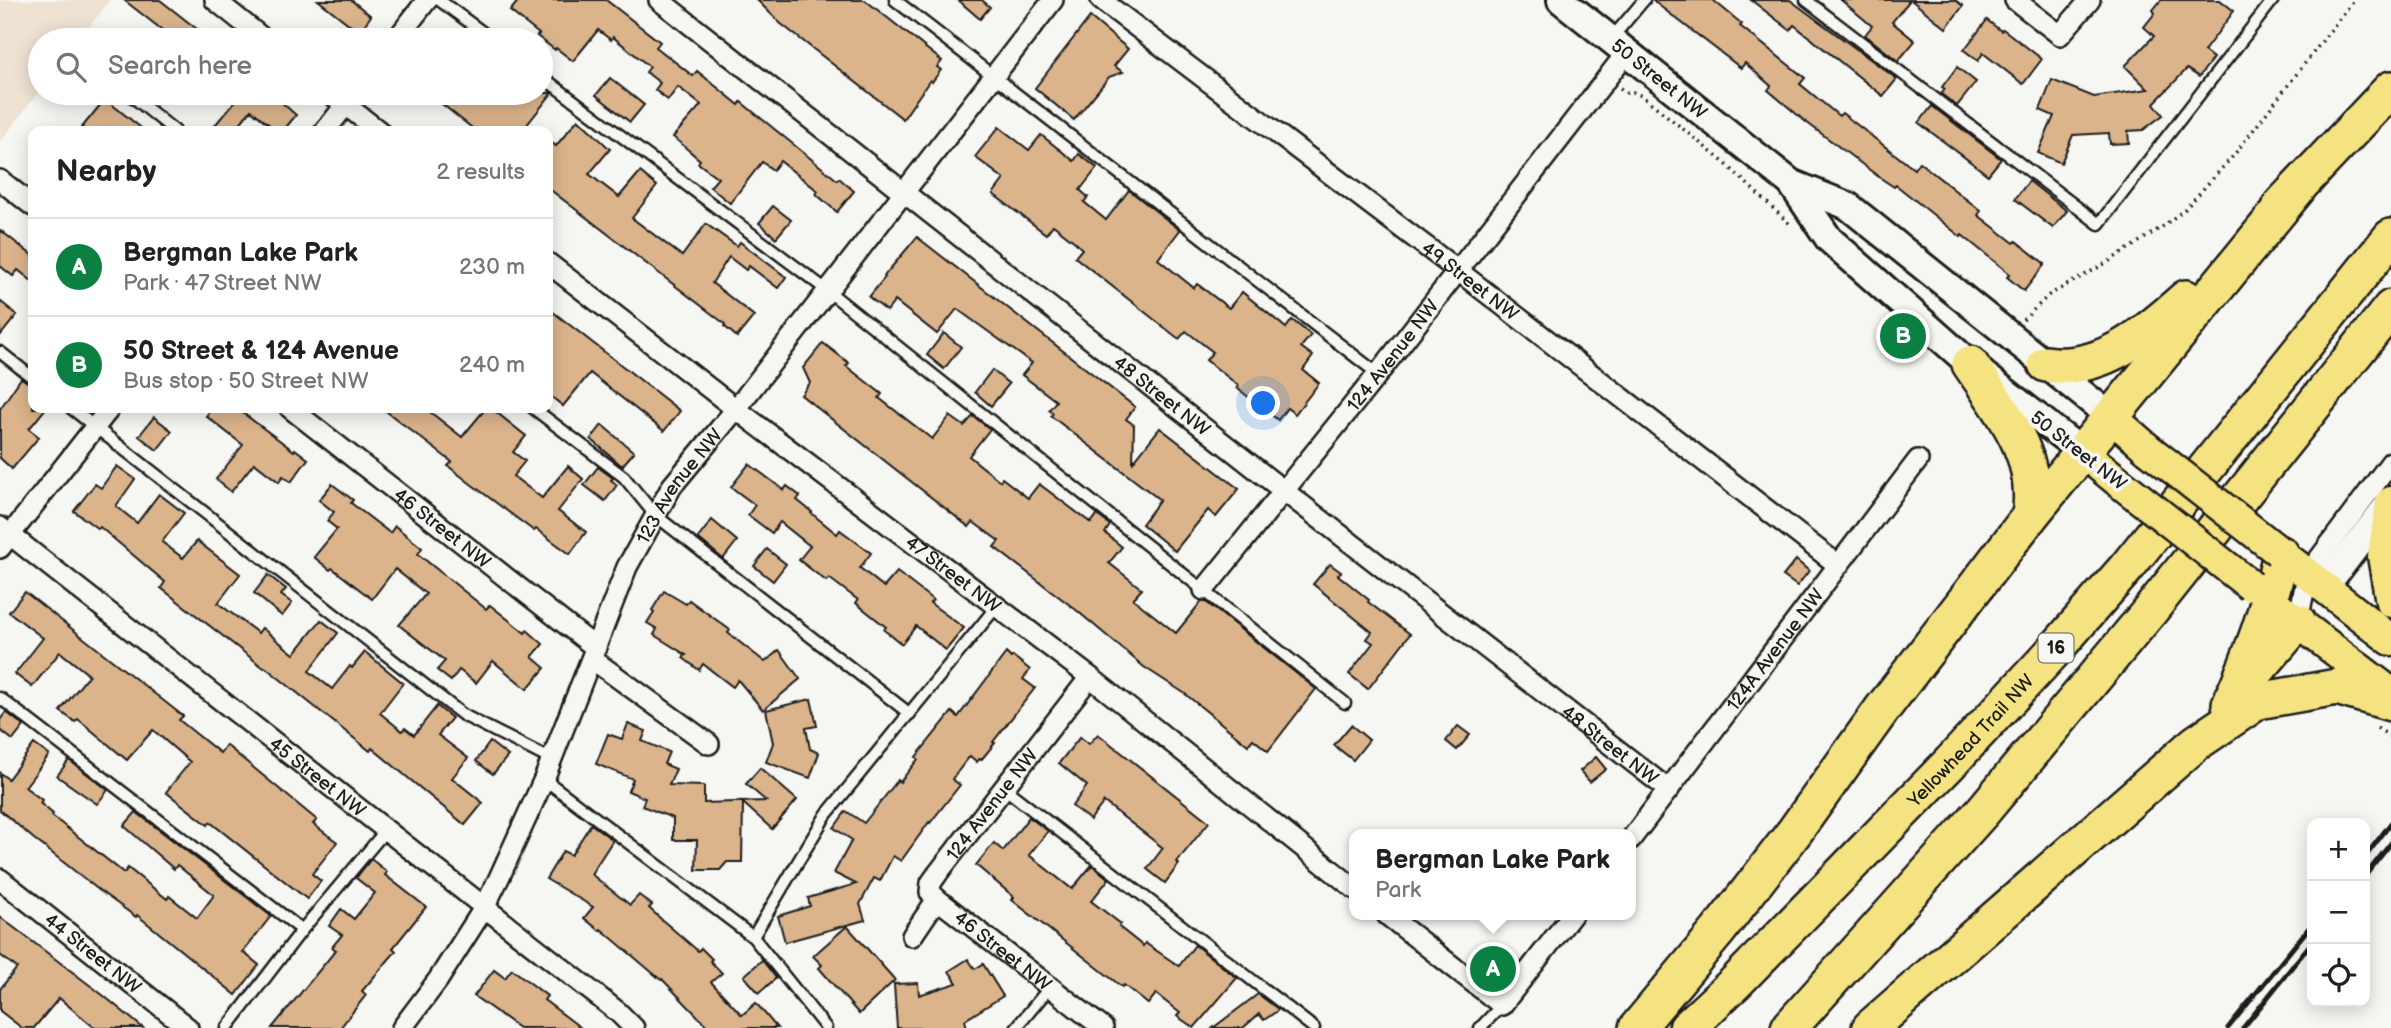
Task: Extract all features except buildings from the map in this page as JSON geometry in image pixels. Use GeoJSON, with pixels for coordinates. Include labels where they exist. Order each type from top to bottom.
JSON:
{"type":"FeatureCollection","features":[{"type":"Feature","properties":{"kind":"highway"},"geometry":{"type":"LineString","coordinates":[[2046,364],[2063,367],[2088,364],[2128,344],[2182,302],[2298,188],[2391,89]]}},
{"type":"Feature","properties":{"kind":"highway"},"geometry":{"type":"LineString","coordinates":[[1637,1028],[1718,931],[1795,831],[1883,708],[2081,451],[2298,188]]}},
{"type":"Feature","properties":{"kind":"highway","name":"Yellowhead Trail NW"},"geometry":{"type":"LineString","coordinates":[[1687,1028],[1735,983],[1904,811],[2051,654],[2145,546],[2391,237]]}},
{"type":"Feature","properties":{"kind":"highway","name":"16"},"geometry":{"type":"LineString","coordinates":[[1789,1028],[1983,811],[2150,612],[2391,309]]}},
{"type":"Feature","properties":{"kind":"highway"},"geometry":{"type":"LineString","coordinates":[[1970,364],[2012,427],[2026,459],[2031,474],[2033,496],[2030,516]]}},
{"type":"Feature","properties":{"kind":"highway"},"geometry":{"type":"LineString","coordinates":[[2230,704],[2255,648],[2261,593],[2297,567]]}},
{"type":"Feature","properties":{"kind":"highway"},"geometry":{"type":"LineString","coordinates":[[2196,743],[2298,622]]}},
{"type":"Feature","properties":{"kind":"highway"},"geometry":{"type":"LineString","coordinates":[[1870,1028],[2196,743],[2258,701],[2337,687],[2391,703]]}},
{"type":"Feature","properties":{"kind":"main road","name":"50 Street NW"},"geometry":{"type":"LineString","coordinates":[[1561,0],[1791,183],[1849,206],[2110,416],[2148,450],[2391,640]]}},
{"type":"Feature","properties":{"kind":"main road","name":"50 Street NW"},"geometry":{"type":"LineString","coordinates":[[1791,183],[1829,239],[1970,364],[2391,692]]}},
{"type":"Feature","properties":{"kind":"main road"},"geometry":{"type":"LineString","coordinates":[[2298,622],[2297,567],[2391,502]]}},
{"type":"Feature","properties":{"kind":"main road"},"geometry":{"type":"LineString","coordinates":[[2391,502],[2383,556],[2391,602]]}},
{"type":"Feature","properties":{"kind":"street"},"geometry":{"type":"LineString","coordinates":[[215,0],[250,28]]}},
{"type":"Feature","properties":{"kind":"street"},"geometry":{"type":"LineString","coordinates":[[405,28],[427,0]]}},
{"type":"Feature","properties":{"kind":"street","name":"48 Street NW"},"geometry":{"type":"LineString","coordinates":[[659,0],[1669,790]]}},
{"type":"Feature","properties":{"kind":"street","name":"123 Avenue NW"},"geometry":{"type":"LineString","coordinates":[[402,1028],[484,908],[544,779],[627,567],[672,486],[736,409],[1053,0]]}},
{"type":"Feature","properties":{"kind":"street","name":"49 Street NW"},"geometry":{"type":"LineString","coordinates":[[1101,0],[1457,270],[1838,565]]}},
{"type":"Feature","properties":{"kind":"street"},"geometry":{"type":"LineString","coordinates":[[2015,0],[2060,35],[2090,0]]}},
{"type":"Feature","properties":{"kind":"street","name":"124 Avenue NW"},"geometry":{"type":"LineString","coordinates":[[1204,590],[1378,374],[1619,46]]}},
{"type":"Feature","properties":{"kind":"street"},"geometry":{"type":"LineString","coordinates":[[328,126],[339,105]]}},
{"type":"Feature","properties":{"kind":"street"},"geometry":{"type":"LineString","coordinates":[[351,105],[374,126]]}},
{"type":"Feature","properties":{"kind":"street"},"geometry":{"type":"LineString","coordinates":[[0,180],[28,202]]}},
{"type":"Feature","properties":{"kind":"street","name":"47 Street NW"},"geometry":{"type":"LineString","coordinates":[[553,267],[1090,677],[1349,884]]}},
{"type":"Feature","properties":{"kind":"street"},"geometry":{"type":"LineString","coordinates":[[3,537],[106,413]]}},
{"type":"Feature","properties":{"kind":"street","name":"46 Street NW"},"geometry":{"type":"LineString","coordinates":[[296,413],[709,744]]}},
{"type":"Feature","properties":{"kind":"street","name":"124A Avenue NW"},"geometry":{"type":"LineString","coordinates":[[1636,833],[1918,460]]}},
{"type":"Feature","properties":{"kind":"street"},"geometry":{"type":"LineString","coordinates":[[2297,567],[2391,462]]}},
{"type":"Feature","properties":{"kind":"street","name":"45 Street NW"},"geometry":{"type":"LineString","coordinates":[[3,537],[386,830],[618,1012],[634,1028]]}},
{"type":"Feature","properties":{"kind":"street","name":"124 Avenue NW"},"geometry":{"type":"LineString","coordinates":[[912,936],[937,899],[930,892],[931,883],[1090,677]]}},
{"type":"Feature","properties":{"kind":"street","name":"44 Street NW"},"geometry":{"type":"LineString","coordinates":[[0,879],[187,1028]]}},
{"type":"Feature","properties":{"kind":"street","name":"46 Street NW"},"geometry":{"type":"LineString","coordinates":[[937,899],[1102,1028]]}},
{"type":"Feature","properties":{"kind":"street"},"geometry":{"type":"LineString","coordinates":[[1393,920],[1502,1005],[1568,920]]}},
{"type":"Feature","properties":{"kind":"lane"},"geometry":{"type":"LineString","coordinates":[[439,0],[477,28]]}},
{"type":"Feature","properties":{"kind":"lane"},"geometry":{"type":"LineString","coordinates":[[895,0],[1378,374]]}},
{"type":"Feature","properties":{"kind":"lane"},"geometry":{"type":"LineString","coordinates":[[1619,46],[1644,0]]}},
{"type":"Feature","properties":{"kind":"lane"},"geometry":{"type":"LineString","coordinates":[[1806,0],[2099,224],[2273,0]]}},
{"type":"Feature","properties":{"kind":"lane"},"geometry":{"type":"LineString","coordinates":[[553,85],[828,291],[1345,703]]}},
{"type":"Feature","properties":{"kind":"lane"},"geometry":{"type":"LineString","coordinates":[[143,105],[169,126]]}},
{"type":"Feature","properties":{"kind":"lane"},"geometry":{"type":"LineString","coordinates":[[0,352],[28,374]]}},
{"type":"Feature","properties":{"kind":"lane"},"geometry":{"type":"LineString","coordinates":[[77,413],[463,716],[550,760]]}},
{"type":"Feature","properties":{"kind":"lane"},"geometry":{"type":"LineString","coordinates":[[540,413],[624,477],[655,515],[910,714]]}},
{"type":"Feature","properties":{"kind":"lane"},"geometry":{"type":"LineString","coordinates":[[752,937],[826,815],[997,606]]}},
{"type":"Feature","properties":{"kind":"lane"},"geometry":{"type":"LineString","coordinates":[[0,698],[302,930]]}},
{"type":"Feature","properties":{"kind":"lane"},"geometry":{"type":"LineString","coordinates":[[544,779],[752,937],[826,1028]]}},
{"type":"Feature","properties":{"kind":"lane"},"geometry":{"type":"LineString","coordinates":[[1004,788],[1314,1028]]}},
{"type":"Feature","properties":{"kind":"lane"},"geometry":{"type":"LineString","coordinates":[[227,1028],[302,930],[386,830]]}},
{"type":"Feature","properties":{"kind":"lane"},"geometry":{"type":"LineString","coordinates":[[1016,1028],[1050,988]]}},
{"type":"Feature","properties":{"kind":"lane"},"geometry":{"type":"LineString","coordinates":[[1480,1028],[1502,1005]]}},
{"type":"Feature","properties":{"kind":"path"},"geometry":{"type":"LineString","coordinates":[[2020,324],[2049,295],[2108,262],[2185,209],[2234,155],[2354,0]]}},
{"type":"Feature","properties":{"kind":"shaded area"},"geometry":{"type":"Polygon","coordinates":[[[0,0],[110,0],[88,28],[28,28],[28,105],[0,142],[0,0]]]}},
{"type":"Feature","properties":{"kind":"railway"},"geometry":{"type":"LineString","coordinates":[[2370,850],[2391,823]]}},
{"type":"Feature","properties":{"kind":"railway"},"geometry":{"type":"LineString","coordinates":[[2370,870],[2391,843]]}},
{"type":"Feature","properties":{"kind":"railway"},"geometry":{"type":"LineString","coordinates":[[2228,1028],[2307,930]]}},
{"type":"Feature","properties":{"kind":"railway"},"geometry":{"type":"LineString","coordinates":[[2243,1028],[2310,944]]}},
{"type":"Feature","properties":{"kind":"place","name":"50 Street & 124 Avenue"},"geometry":{"type":"Point","coordinates":[1903,336]}},
{"type":"Feature","properties":{"kind":"place","name":"Bergman Lake Park"},"geometry":{"type":"Point","coordinates":[1493,969]}}]}
